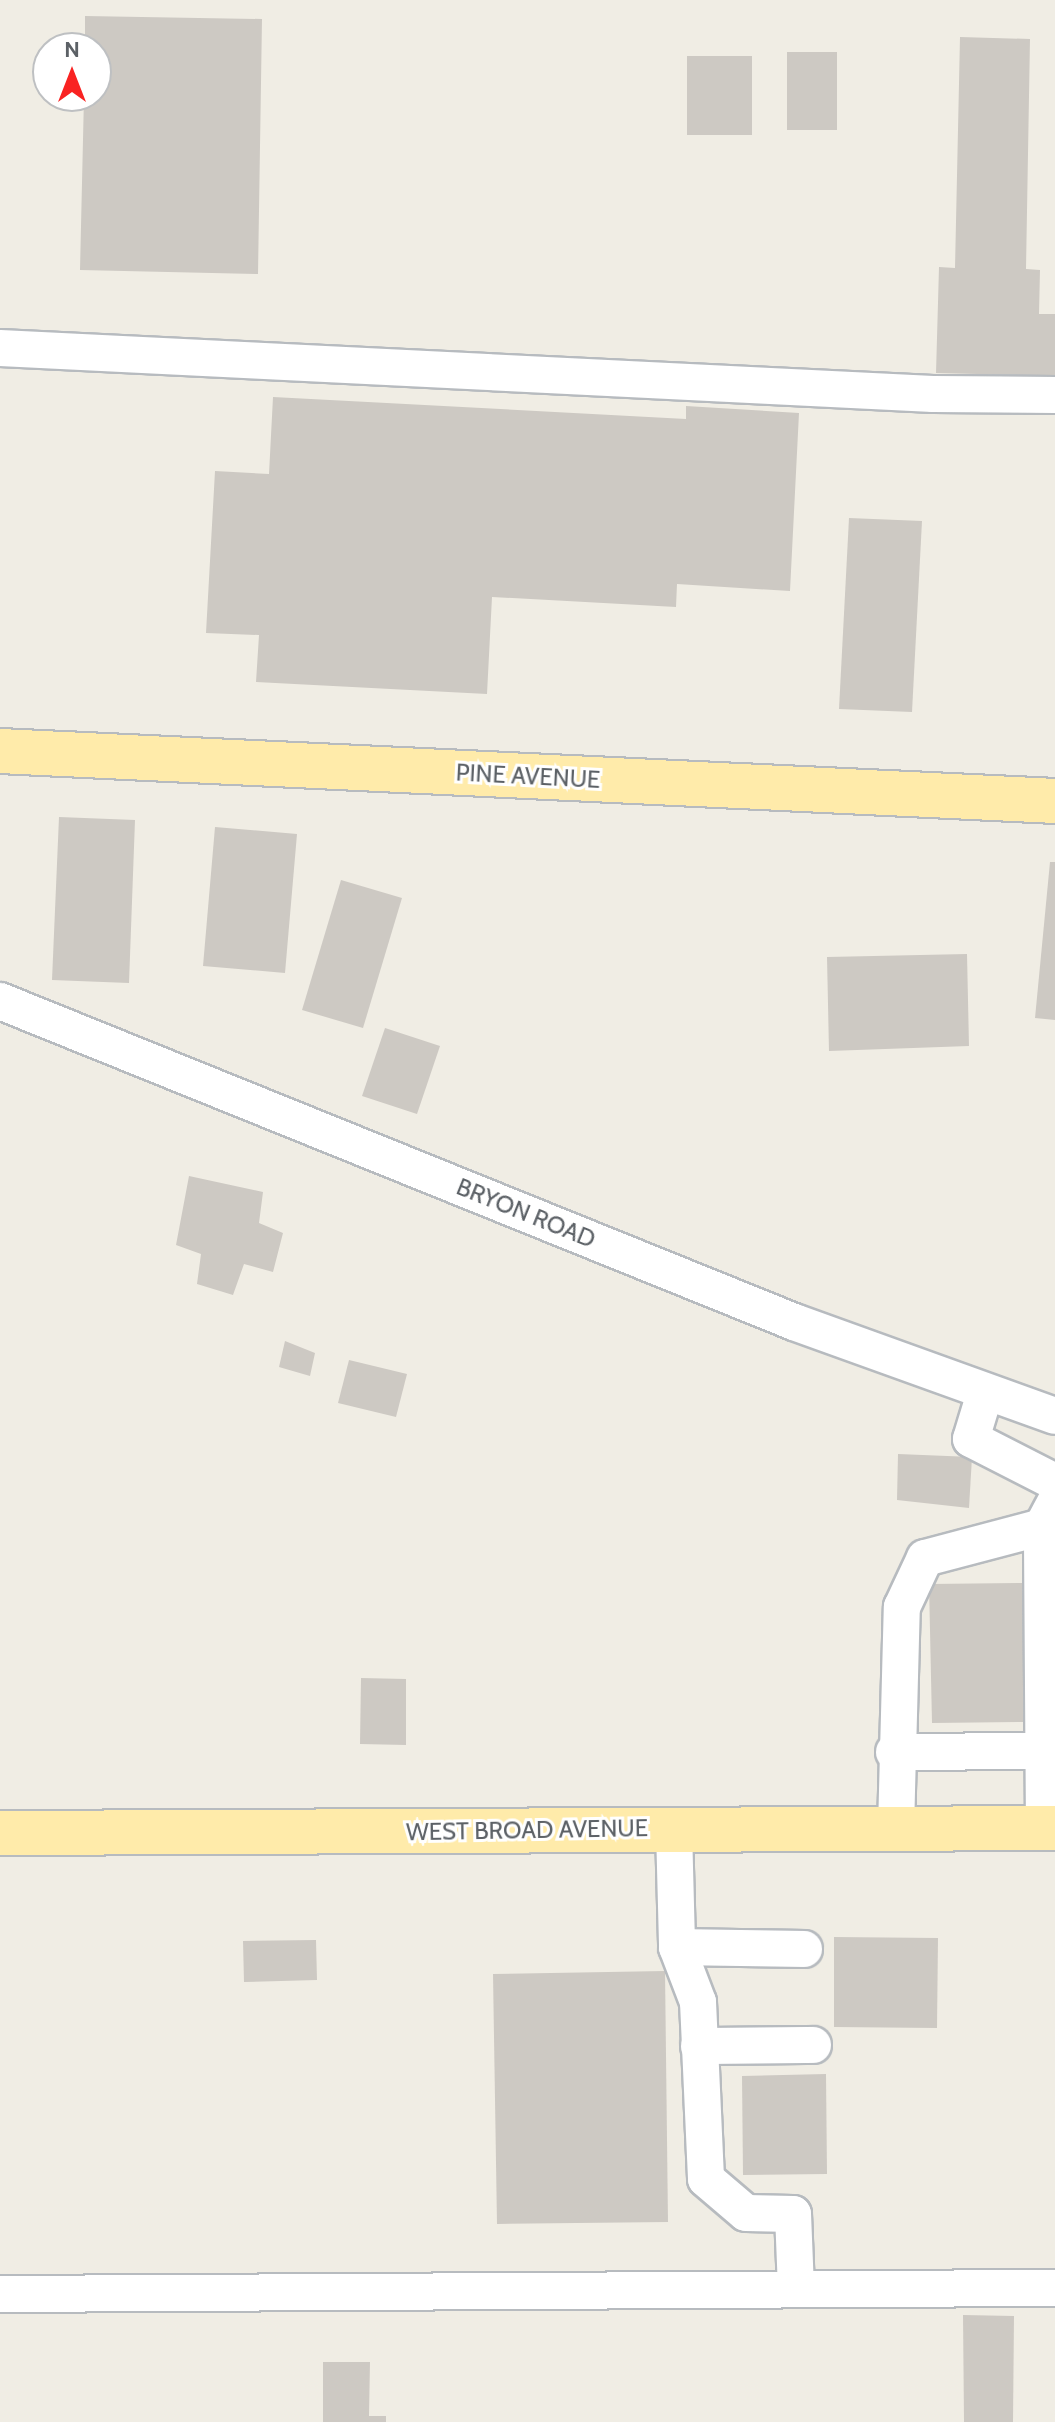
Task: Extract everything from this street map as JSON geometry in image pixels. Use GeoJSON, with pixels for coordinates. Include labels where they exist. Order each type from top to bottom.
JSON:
{"type":"FeatureCollection","features":[{"type":"Feature","properties":{"kind":"main road","name":"PINE AVENUE"},"geometry":{"type":"LineString","coordinates":[[0,751],[1055,801]]}},
{"type":"Feature","properties":{"kind":"main road","name":"WEST BROAD AVENUE"},"geometry":{"type":"LineString","coordinates":[[0,1833],[1050,1828]]}},
{"type":"Feature","properties":{"kind":"street"},"geometry":{"type":"LineString","coordinates":[[0,348],[933,394],[1055,395]]}},
{"type":"Feature","properties":{"kind":"street","name":"BRYON ROAD"},"geometry":{"type":"LineString","coordinates":[[0,1001],[794,1322],[1055,1416]]}},
{"type":"Feature","properties":{"kind":"street"},"geometry":{"type":"LineString","coordinates":[[985,1393],[971,1439],[1055,1482]]}},
{"type":"Feature","properties":{"kind":"street"},"geometry":{"type":"LineString","coordinates":[[896,1829],[894,1752],[902,1607],[925,1558],[1049,1515],[1050,1828]]}},
{"type":"Feature","properties":{"kind":"street"},"geometry":{"type":"LineString","coordinates":[[894,1752],[1049,1751]]}},
{"type":"Feature","properties":{"kind":"street"},"geometry":{"type":"LineString","coordinates":[[674,1829],[677,1947],[698,2002],[706,2179],[746,2213],[793,2214],[796,2289]]}},
{"type":"Feature","properties":{"kind":"street"},"geometry":{"type":"LineString","coordinates":[[677,1947],[804,1949]]}},
{"type":"Feature","properties":{"kind":"street"},"geometry":{"type":"LineString","coordinates":[[699,2046],[813,2045]]}},
{"type":"Feature","properties":{"kind":"street"},"geometry":{"type":"LineString","coordinates":[[0,2294],[1055,2288]]}},
{"type":"Feature","properties":{"kind":"building"},"geometry":{"type":"Polygon","coordinates":[[[85,16],[262,19],[258,274],[80,270],[84,112],[112,112],[112,32],[85,32],[85,16]]]}},
{"type":"Feature","properties":{"kind":"building"},"geometry":{"type":"Polygon","coordinates":[[[960,37],[1030,39],[1026,269],[1040,270],[1039,314],[1055,314],[1055,376],[936,373],[939,267],[955,268],[960,37]]]}},
{"type":"Feature","properties":{"kind":"building"},"geometry":{"type":"Polygon","coordinates":[[[787,52],[837,52],[837,130],[787,130],[787,52]]]}},
{"type":"Feature","properties":{"kind":"building"},"geometry":{"type":"Polygon","coordinates":[[[687,56],[752,56],[752,135],[687,135],[687,56]]]}},
{"type":"Feature","properties":{"kind":"building"},"geometry":{"type":"Polygon","coordinates":[[[273,397],[686,419],[686,406],[799,413],[790,591],[677,584],[676,607],[492,597],[487,694],[256,682],[259,635],[206,633],[215,471],[269,474],[273,397]]]}},
{"type":"Feature","properties":{"kind":"building"},"geometry":{"type":"Polygon","coordinates":[[[849,518],[922,521],[912,712],[839,709],[849,518]]]}},
{"type":"Feature","properties":{"kind":"building"},"geometry":{"type":"Polygon","coordinates":[[[59,817],[135,820],[129,983],[52,980],[59,817]]]}},
{"type":"Feature","properties":{"kind":"building"},"geometry":{"type":"Polygon","coordinates":[[[215,827],[297,834],[285,973],[203,966],[215,827]]]}},
{"type":"Feature","properties":{"kind":"building"},"geometry":{"type":"Polygon","coordinates":[[[1050,862],[1055,862],[1055,1020],[1035,1018],[1050,862]]]}},
{"type":"Feature","properties":{"kind":"building"},"geometry":{"type":"Polygon","coordinates":[[[341,880],[402,898],[363,1028],[302,1010],[341,880]]]}},
{"type":"Feature","properties":{"kind":"building"},"geometry":{"type":"Polygon","coordinates":[[[967,954],[969,1046],[829,1051],[827,957],[967,954]]]}},
{"type":"Feature","properties":{"kind":"building"},"geometry":{"type":"Polygon","coordinates":[[[385,1028],[440,1046],[417,1114],[362,1096],[385,1028]]]}},
{"type":"Feature","properties":{"kind":"building"},"geometry":{"type":"Polygon","coordinates":[[[189,1176],[263,1192],[259,1223],[283,1233],[273,1272],[244,1264],[233,1295],[197,1284],[201,1254],[176,1245],[189,1176]]]}},
{"type":"Feature","properties":{"kind":"building"},"geometry":{"type":"Polygon","coordinates":[[[285,1341],[315,1353],[310,1376],[279,1367],[285,1341]]]}},
{"type":"Feature","properties":{"kind":"building"},"geometry":{"type":"Polygon","coordinates":[[[349,1360],[407,1374],[396,1417],[338,1403],[349,1360]]]}},
{"type":"Feature","properties":{"kind":"building"},"geometry":{"type":"Polygon","coordinates":[[[898,1454],[972,1457],[969,1508],[897,1500],[898,1454]]]}},
{"type":"Feature","properties":{"kind":"building"},"geometry":{"type":"Polygon","coordinates":[[[1024,1583],[1027,1722],[932,1723],[929,1584],[1024,1583]]]}},
{"type":"Feature","properties":{"kind":"building"},"geometry":{"type":"Polygon","coordinates":[[[361,1678],[406,1679],[406,1745],[360,1744],[361,1678]]]}},
{"type":"Feature","properties":{"kind":"building"},"geometry":{"type":"Polygon","coordinates":[[[834,1937],[938,1938],[937,2028],[834,2027],[834,1937]]]}},
{"type":"Feature","properties":{"kind":"building"},"geometry":{"type":"Polygon","coordinates":[[[316,1940],[317,1980],[244,1982],[243,1941],[316,1940]]]}},
{"type":"Feature","properties":{"kind":"building"},"geometry":{"type":"Polygon","coordinates":[[[665,1971],[668,2222],[497,2224],[493,1974],[665,1971]]]}},
{"type":"Feature","properties":{"kind":"building"},"geometry":{"type":"Polygon","coordinates":[[[826,2074],[827,2174],[743,2175],[742,2076],[826,2074]]]}},
{"type":"Feature","properties":{"kind":"building"},"geometry":{"type":"Polygon","coordinates":[[[963,2315],[1014,2316],[1013,2422],[964,2422],[963,2315]]]}},
{"type":"Feature","properties":{"kind":"building"},"geometry":{"type":"Polygon","coordinates":[[[323,2362],[370,2362],[369,2416],[386,2416],[386,2422],[323,2422],[323,2362]]]}}]}
